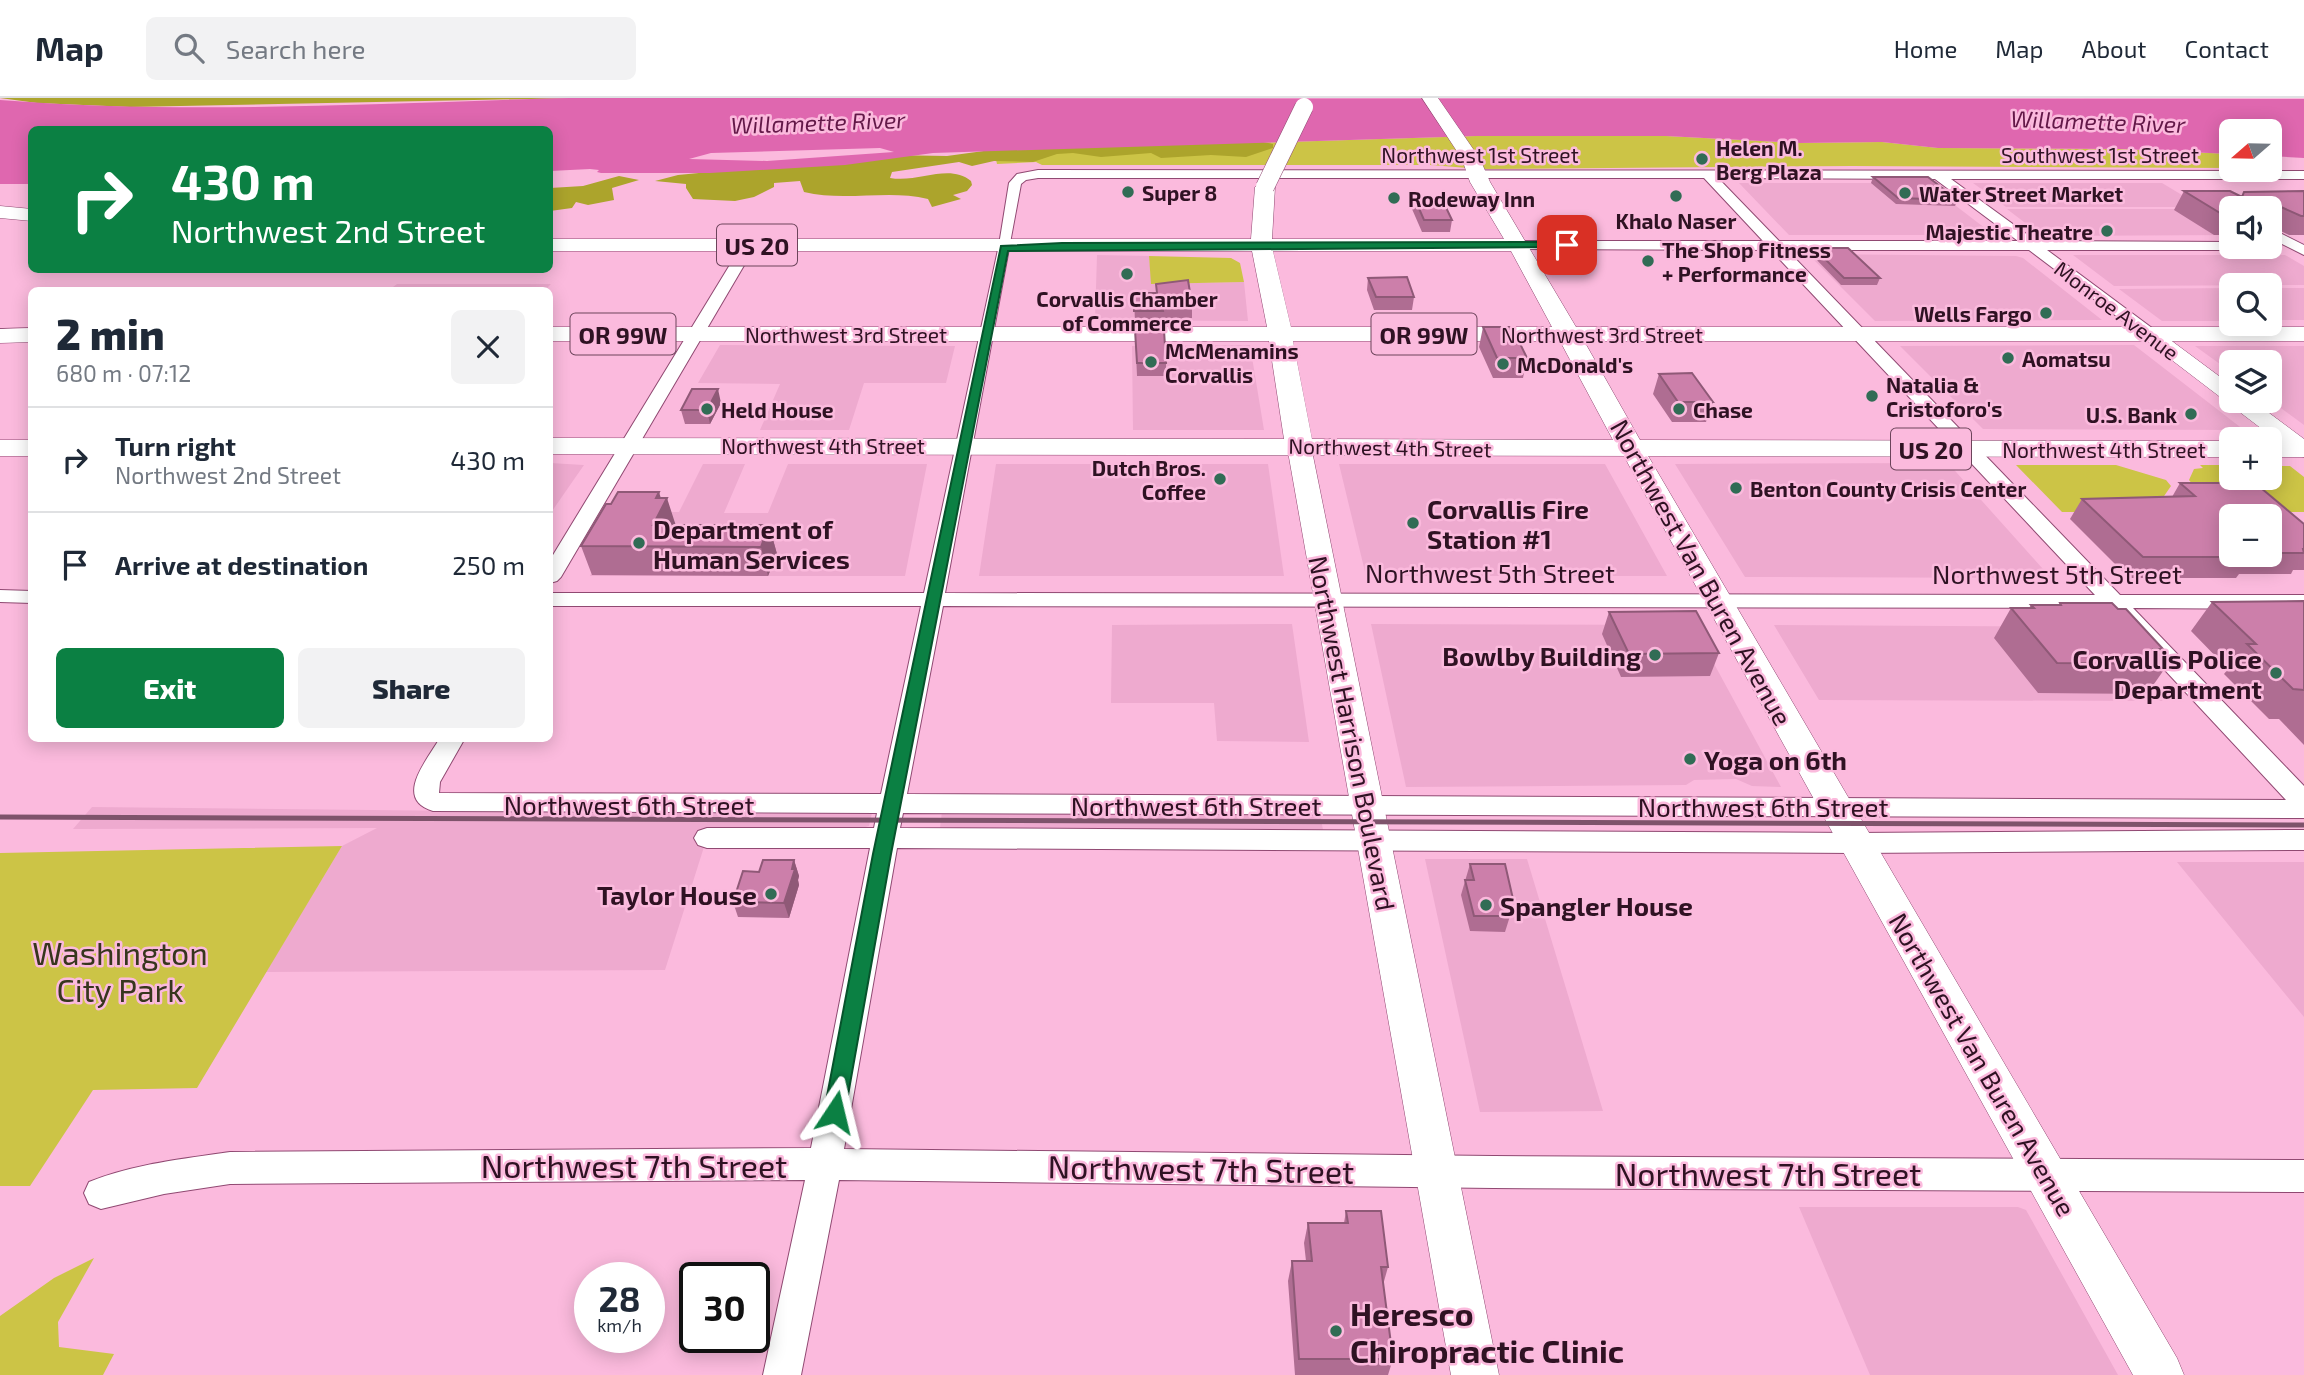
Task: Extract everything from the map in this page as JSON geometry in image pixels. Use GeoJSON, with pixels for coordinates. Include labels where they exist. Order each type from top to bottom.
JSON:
{"type":"FeatureCollection","features":[{"type":"Feature","properties":{"kind":"highway","name":"Northwest Harrison Boulevard"},"geometry":{"type":"LineString","coordinates":[[1299,446],[1280,333],[1261,245],[1265,187],[1308,98]]}},
{"type":"Feature","properties":{"kind":"highway","name":"Northwest Van Buren Avenue"},"geometry":{"type":"LineString","coordinates":[[1430,98],[1474,166],[1494,208],[1518,244],[1632,449]]}},
{"type":"Feature","properties":{"kind":"highway"},"geometry":{"type":"LineString","coordinates":[[0,212],[28,215]]}},
{"type":"Feature","properties":{"kind":"highway","name":"US 20"},"geometry":{"type":"LineString","coordinates":[[553,245],[1518,244]]}},
{"type":"Feature","properties":{"kind":"highway","name":"Northwest 3rd Street"},"geometry":{"type":"LineString","coordinates":[[553,334],[2304,334]]}},
{"type":"Feature","properties":{"kind":"highway"},"geometry":{"type":"LineString","coordinates":[[0,336],[28,335]]}},
{"type":"Feature","properties":{"kind":"highway","name":"Northwest 4th Street"},"geometry":{"type":"LineString","coordinates":[[553,446],[2219,449]]}},
{"type":"Feature","properties":{"kind":"highway"},"geometry":{"type":"LineString","coordinates":[[0,448],[28,448]]}},
{"type":"Feature","properties":{"kind":"highway"},"geometry":{"type":"LineString","coordinates":[[2282,449],[2304,450]]}},
{"type":"Feature","properties":{"kind":"main road","name":"Monroe Avenue"},"geometry":{"type":"LineString","coordinates":[[2150,334],[2219,386]]}},
{"type":"Feature","properties":{"kind":"main road"},"geometry":{"type":"LineString","coordinates":[[2255,413],[2304,450]]}},
{"type":"Feature","properties":{"kind":"main road","name":"Northwest Harrison Boulevard"},"geometry":{"type":"LineString","coordinates":[[1299,446],[1475,1375]]}},
{"type":"Feature","properties":{"kind":"main road","name":"Northwest Van Buren Avenue"},"geometry":{"type":"LineString","coordinates":[[1632,449],[2160,1375]]}},
{"type":"Feature","properties":{"kind":"street","name":"Northwest 1st Street"},"geometry":{"type":"LineString","coordinates":[[1004,246],[1015,183],[1022,177],[1045,174],[1474,166],[1503,174],[1937,174]]}},
{"type":"Feature","properties":{"kind":"street"},"geometry":{"type":"LineString","coordinates":[[1707,174],[2304,802]]}},
{"type":"Feature","properties":{"kind":"street","name":"Southwest 1st Street"},"geometry":{"type":"LineString","coordinates":[[1937,174],[2304,175]]}},
{"type":"Feature","properties":{"kind":"street","name":"Monroe Avenue"},"geometry":{"type":"LineString","coordinates":[[1937,174],[2150,334]]}},
{"type":"Feature","properties":{"kind":"street"},"geometry":{"type":"LineString","coordinates":[[2172,174],[2199,190]]}},
{"type":"Feature","properties":{"kind":"street"},"geometry":{"type":"LineString","coordinates":[[2282,238],[2301,248]]}},
{"type":"Feature","properties":{"kind":"street"},"geometry":{"type":"LineString","coordinates":[[1518,244],[2219,246]]}},
{"type":"Feature","properties":{"kind":"street"},"geometry":{"type":"LineString","coordinates":[[553,572],[749,245]]}},
{"type":"Feature","properties":{"kind":"street"},"geometry":{"type":"LineString","coordinates":[[782,1375],[1004,246]]}},
{"type":"Feature","properties":{"kind":"street"},"geometry":{"type":"LineString","coordinates":[[2282,247],[2301,248]]}},
{"type":"Feature","properties":{"kind":"street"},"geometry":{"type":"LineString","coordinates":[[0,596],[28,597]]}},
{"type":"Feature","properties":{"kind":"street","name":"Northwest 5th Street"},"geometry":{"type":"LineString","coordinates":[[553,599],[2304,602]]}},
{"type":"Feature","properties":{"kind":"street","name":"Northwest 6th Street"},"geometry":{"type":"LineString","coordinates":[[451,742],[427,782],[426,797],[433,802],[892,805],[1855,843],[2304,840]]}},
{"type":"Feature","properties":{"kind":"street","name":"Northwest 6th Street"},"geometry":{"type":"LineString","coordinates":[[708,838],[886,837],[1835,806],[2304,809]]}},
{"type":"Feature","properties":{"kind":"street","name":"Northwest 7th Street"},"geometry":{"type":"LineString","coordinates":[[101,1192],[164,1178],[230,1168],[825,1164],[2304,1176]]}},
{"type":"Feature","properties":{"kind":"shaded area"},"geometry":{"type":"Polygon","coordinates":[[[0,98],[578,98],[130,107],[37,103],[0,98]]]}},
{"type":"Feature","properties":{"kind":"shaded area"},"geometry":{"type":"Polygon","coordinates":[[[1263,142],[1273,144],[1273,148],[1246,157],[1211,155],[1161,158],[1151,153],[1101,157],[1073,153],[1057,154],[1033,162],[994,161],[972,166],[959,162],[892,172],[890,178],[943,173],[962,176],[971,181],[972,185],[967,191],[953,195],[961,199],[932,207],[928,199],[913,196],[819,195],[804,192],[800,181],[774,183],[774,187],[754,197],[735,201],[693,199],[686,184],[655,181],[678,175],[887,155],[947,156],[991,150],[1263,142]]]}},
{"type":"Feature","properties":{"kind":"shaded area"},"geometry":{"type":"Polygon","coordinates":[[[619,176],[639,180],[612,188],[614,200],[588,205],[576,202],[572,208],[553,211],[553,188],[583,186],[619,176]]]}},
{"type":"Feature","properties":{"kind":"shaded area"},"geometry":{"type":"Polygon","coordinates":[[[1739,183],[1926,183],[1994,235],[1789,235],[1739,183]]]}},
{"type":"Feature","properties":{"kind":"shaded area"},"geometry":{"type":"Polygon","coordinates":[[[1973,183],[2162,183],[2202,207],[2006,207],[1973,183]]]}},
{"type":"Feature","properties":{"kind":"shaded area"},"geometry":{"type":"Polygon","coordinates":[[[2007,209],[2208,209],[2219,216],[2219,235],[2042,236],[2007,209]]]}},
{"type":"Feature","properties":{"kind":"shaded area"},"geometry":{"type":"Polygon","coordinates":[[[1808,254],[2016,256],[2023,258],[2102,320],[1875,321],[1808,254]]]}},
{"type":"Feature","properties":{"kind":"shaded area"},"geometry":{"type":"Polygon","coordinates":[[[1097,255],[1149,256],[1152,284],[1244,282],[1248,321],[1095,320],[1097,255]]]}},
{"type":"Feature","properties":{"kind":"shaded area"},"geometry":{"type":"Polygon","coordinates":[[[2073,255],[2219,255],[2219,259],[2282,259],[2282,255],[2285,255],[2304,266],[2304,285],[2282,285],[2282,273],[2219,273],[2219,285],[2114,286],[2073,255]]]}},
{"type":"Feature","properties":{"kind":"shaded area"},"geometry":{"type":"Polygon","coordinates":[[[397,284],[551,284],[548,287],[393,287],[397,284]]]}},
{"type":"Feature","properties":{"kind":"shaded area"},"geometry":{"type":"Polygon","coordinates":[[[2219,288],[2219,321],[2162,321],[2119,289],[2219,288]]]}},
{"type":"Feature","properties":{"kind":"shaded area"},"geometry":{"type":"Polygon","coordinates":[[[2282,288],[2304,288],[2304,320],[2282,320],[2282,288]]]}},
{"type":"Feature","properties":{"kind":"shaded area"},"geometry":{"type":"Polygon","coordinates":[[[720,345],[955,346],[946,383],[864,383],[849,430],[760,430],[780,384],[698,383],[720,345]]]}},
{"type":"Feature","properties":{"kind":"shaded area"},"geometry":{"type":"Polygon","coordinates":[[[1250,345],[1264,430],[1133,430],[1132,346],[1250,345]]]}},
{"type":"Feature","properties":{"kind":"shaded area"},"geometry":{"type":"Polygon","coordinates":[[[2134,345],[2240,427],[2219,427],[2219,430],[1983,429],[1900,346],[2134,345]]]}},
{"type":"Feature","properties":{"kind":"shaded area"},"geometry":{"type":"Polygon","coordinates":[[[2195,346],[2304,346],[2304,425],[2282,409],[2282,350],[2219,350],[2219,363],[2195,346]]]}},
{"type":"Feature","properties":{"kind":"shaded area"},"geometry":{"type":"Polygon","coordinates":[[[553,463],[584,465],[553,510],[553,463]]]}},
{"type":"Feature","properties":{"kind":"shaded area"},"geometry":{"type":"Polygon","coordinates":[[[1948,463],[2051,578],[1745,577],[1675,464],[1948,463]]]}},
{"type":"Feature","properties":{"kind":"shaded area"},"geometry":{"type":"Polygon","coordinates":[[[703,464],[745,464],[724,513],[768,513],[788,464],[927,464],[905,576],[590,576],[626,512],[679,512],[703,464]]]}},
{"type":"Feature","properties":{"kind":"shaded area"},"geometry":{"type":"Polygon","coordinates":[[[996,464],[1268,464],[1284,576],[979,576],[996,464]]]}},
{"type":"Feature","properties":{"kind":"shaded area"},"geometry":{"type":"Polygon","coordinates":[[[1339,464],[1605,464],[1667,576],[1366,576],[1339,464]]]}},
{"type":"Feature","properties":{"kind":"shaded area"},"geometry":{"type":"Polygon","coordinates":[[[1292,624],[1309,742],[1217,741],[1214,703],[1111,703],[1112,625],[1292,624]]]}},
{"type":"Feature","properties":{"kind":"shaded area"},"geometry":{"type":"Polygon","coordinates":[[[1371,624],[1693,625],[1781,787],[1752,786],[1736,779],[1694,780],[1686,785],[1406,787],[1371,624]]]}},
{"type":"Feature","properties":{"kind":"shaded area"},"geometry":{"type":"Polygon","coordinates":[[[1774,625],[2096,627],[2163,701],[1819,700],[1774,625]]]}},
{"type":"Feature","properties":{"kind":"shaded area"},"geometry":{"type":"Polygon","coordinates":[[[92,807],[872,813],[869,826],[862,828],[710,828],[665,970],[266,972],[342,846],[377,828],[73,829],[92,807]]]}},
{"type":"Feature","properties":{"kind":"shaded area"},"geometry":{"type":"Polygon","coordinates":[[[942,811],[1320,813],[1323,830],[940,828],[942,811]]]}},
{"type":"Feature","properties":{"kind":"shaded area"},"geometry":{"type":"Polygon","coordinates":[[[1425,859],[1527,859],[1603,1111],[1480,1112],[1425,859]]]}},
{"type":"Feature","properties":{"kind":"shaded area"},"geometry":{"type":"Polygon","coordinates":[[[2177,862],[2304,862],[2304,1017],[2177,862]]]}},
{"type":"Feature","properties":{"kind":"shaded area"},"geometry":{"type":"Polygon","coordinates":[[[1799,1207],[2018,1207],[2026,1210],[2118,1375],[1870,1375],[1799,1207]]]}},
{"type":"Feature","properties":{"kind":"green space"},"geometry":{"type":"Polygon","coordinates":[[[1476,136],[1666,136],[1799,143],[1882,142],[1938,148],[2122,149],[2219,153],[2219,168],[1852,166],[1481,169],[1430,165],[1042,165],[1036,162],[997,164],[994,151],[1476,136]]]}},
{"type":"Feature","properties":{"kind":"green space"},"geometry":{"type":"Polygon","coordinates":[[[1149,256],[1231,258],[1240,263],[1244,282],[1151,284],[1149,256]]]}},
{"type":"Feature","properties":{"kind":"green space"},"geometry":{"type":"Polygon","coordinates":[[[2016,465],[2116,465],[2166,480],[2171,486],[2153,512],[2062,512],[2016,465]]]}},
{"type":"Feature","properties":{"kind":"green space"},"geometry":{"type":"Polygon","coordinates":[[[2200,465],[2219,465],[2219,490],[2282,490],[2282,466],[2290,466],[2304,477],[2304,512],[2282,512],[2282,504],[2248,504],[2193,485],[2189,480],[2194,469],[2203,468],[2200,465]]]}},
{"type":"Feature","properties":{"kind":"green space","name":"Washington City Park"},"geometry":{"type":"Polygon","coordinates":[[[342,846],[197,1088],[93,1090],[30,1186],[0,1186],[0,853],[342,846]]]}},
{"type":"Feature","properties":{"kind":"green space"},"geometry":{"type":"Polygon","coordinates":[[[94,1258],[58,1322],[59,1347],[114,1354],[103,1375],[0,1375],[0,1316],[54,1278],[94,1258]]]}},
{"type":"Feature","properties":{"kind":"water","name":"Willamette River"},"geometry":{"type":"Polygon","coordinates":[[[569,98],[2304,99],[2304,158],[2282,157],[2282,119],[2219,119],[2219,153],[2122,149],[1938,148],[1882,142],[1799,143],[1666,136],[1476,136],[933,153],[845,165],[710,173],[601,173],[597,172],[599,170],[590,169],[553,171],[553,126],[28,126],[28,184],[0,184],[0,100],[142,107],[569,98]],[[880,148],[711,153],[689,159],[767,161],[894,152],[880,148]]]}},
{"type":"Feature","properties":{"kind":"building"},"geometry":{"type":"Polygon","coordinates":[[[1873,177],[1928,177],[1958,200],[1898,198],[1873,177]]]}},
{"type":"Feature","properties":{"kind":"building"},"geometry":{"type":"Polygon","coordinates":[[[2184,191],[2230,191],[2240,196],[2219,196],[2219,212],[2184,191]]]}},
{"type":"Feature","properties":{"kind":"building"},"geometry":{"type":"Polygon","coordinates":[[[2304,191],[2304,216],[2282,207],[2282,196],[2242,196],[2244,192],[2304,191]]]}},
{"type":"Feature","properties":{"kind":"building"},"geometry":{"type":"Polygon","coordinates":[[[1414,197],[1441,197],[1452,220],[1424,220],[1414,197]]]}},
{"type":"Feature","properties":{"kind":"building"},"geometry":{"type":"Polygon","coordinates":[[[1814,248],[1848,248],[1880,278],[1844,278],[1814,248]]]}},
{"type":"Feature","properties":{"kind":"building"},"geometry":{"type":"Polygon","coordinates":[[[1407,277],[1414,297],[1376,297],[1368,278],[1407,277]]]}},
{"type":"Feature","properties":{"kind":"building"},"geometry":{"type":"Polygon","coordinates":[[[1188,280],[1192,305],[1162,307],[1163,311],[1134,311],[1134,293],[1157,293],[1156,284],[1188,280]]]}},
{"type":"Feature","properties":{"kind":"building"},"geometry":{"type":"Polygon","coordinates":[[[1483,327],[1512,327],[1527,358],[1497,358],[1483,327]]]}},
{"type":"Feature","properties":{"kind":"building"},"geometry":{"type":"Polygon","coordinates":[[[1135,330],[1164,330],[1166,363],[1137,363],[1135,330]]]}},
{"type":"Feature","properties":{"kind":"building"},"geometry":{"type":"Polygon","coordinates":[[[1692,373],[1713,402],[1678,402],[1659,374],[1692,373]]]}},
{"type":"Feature","properties":{"kind":"building"},"geometry":{"type":"Polygon","coordinates":[[[692,389],[718,389],[707,410],[681,410],[692,389]]]}},
{"type":"Feature","properties":{"kind":"building"},"geometry":{"type":"Polygon","coordinates":[[[2180,483],[2219,483],[2219,490],[2263,490],[2280,504],[2219,504],[2219,557],[2143,557],[2082,499],[2195,496],[2180,483]]]}},
{"type":"Feature","properties":{"kind":"building"},"geometry":{"type":"Polygon","coordinates":[[[618,492],[659,492],[656,498],[667,498],[653,525],[769,525],[761,547],[581,546],[606,504],[611,504],[618,492]]]}},
{"type":"Feature","properties":{"kind":"building"},"geometry":{"type":"Polygon","coordinates":[[[2282,506],[2304,524],[2304,553],[2282,553],[2282,506]]]}},
{"type":"Feature","properties":{"kind":"building"},"geometry":{"type":"Polygon","coordinates":[[[2304,601],[2304,690],[2293,689],[2247,644],[2256,644],[2212,602],[2304,601]]]}},
{"type":"Feature","properties":{"kind":"building"},"geometry":{"type":"Polygon","coordinates":[[[2060,603],[2112,603],[2118,609],[2126,609],[2163,649],[2154,649],[2168,664],[2057,663],[2011,608],[2034,608],[2031,605],[2061,605],[2060,603]]]}},
{"type":"Feature","properties":{"kind":"building"},"geometry":{"type":"Polygon","coordinates":[[[1696,611],[1719,653],[1629,654],[1609,612],[1696,611]]]}},
{"type":"Feature","properties":{"kind":"building"},"geometry":{"type":"Polygon","coordinates":[[[763,860],[794,860],[792,869],[795,869],[784,903],[733,902],[743,871],[759,872],[763,860]]]}},
{"type":"Feature","properties":{"kind":"building","name":"Spangler House"},"geometry":{"type":"Polygon","coordinates":[[[1470,864],[1505,864],[1513,899],[1505,899],[1510,916],[1474,916],[1465,880],[1474,880],[1470,864]]]}},
{"type":"Feature","properties":{"kind":"building","name":"Heresco Chiropractic Clinic"},"geometry":{"type":"Polygon","coordinates":[[[1346,1211],[1381,1211],[1388,1267],[1381,1267],[1393,1359],[1299,1359],[1292,1261],[1312,1261],[1308,1223],[1348,1223],[1346,1211]]]}},
{"type":"Feature","properties":{"kind":"railway"},"geometry":{"type":"LineString","coordinates":[[0,817],[2304,825]]}},
{"type":"Feature","properties":{"kind":"place","name":"Helen M. Berg Plaza"},"geometry":{"type":"Point","coordinates":[1702,159]}},
{"type":"Feature","properties":{"kind":"place","name":"Super 8"},"geometry":{"type":"Point","coordinates":[1128,192]}},
{"type":"Feature","properties":{"kind":"place","name":"Water Street Market"},"geometry":{"type":"Point","coordinates":[1905,193]}},
{"type":"Feature","properties":{"kind":"place","name":"Khalo Naser"},"geometry":{"type":"Point","coordinates":[1676,196]}},
{"type":"Feature","properties":{"kind":"place","name":"Rodeway Inn"},"geometry":{"type":"Point","coordinates":[1394,198]}},
{"type":"Feature","properties":{"kind":"place","name":"Majestic Theatre"},"geometry":{"type":"Point","coordinates":[2107,231]}},
{"type":"Feature","properties":{"kind":"place","name":"The Shop Fitness + Performance"},"geometry":{"type":"Point","coordinates":[1648,261]}},
{"type":"Feature","properties":{"kind":"place","name":"Corvallis Chamber of Commerce"},"geometry":{"type":"Point","coordinates":[1127,274]}},
{"type":"Feature","properties":{"kind":"place","name":"Wells Fargo"},"geometry":{"type":"Point","coordinates":[2046,313]}},
{"type":"Feature","properties":{"kind":"place","name":"Aomatsu"},"geometry":{"type":"Point","coordinates":[2008,358]}},
{"type":"Feature","properties":{"kind":"place","name":"McMenamins Corvallis"},"geometry":{"type":"Point","coordinates":[1151,362]}},
{"type":"Feature","properties":{"kind":"place","name":"McDonald's"},"geometry":{"type":"Point","coordinates":[1503,364]}},
{"type":"Feature","properties":{"kind":"place","name":"Natalia & Cristoforo's"},"geometry":{"type":"Point","coordinates":[1872,396]}},
{"type":"Feature","properties":{"kind":"place","name":"Held House"},"geometry":{"type":"Point","coordinates":[707,409]}},
{"type":"Feature","properties":{"kind":"place","name":"Chase"},"geometry":{"type":"Point","coordinates":[1679,409]}},
{"type":"Feature","properties":{"kind":"place","name":"U.S. Bank"},"geometry":{"type":"Point","coordinates":[2191,414]}},
{"type":"Feature","properties":{"kind":"place","name":"Dutch Bros. Coffee"},"geometry":{"type":"Point","coordinates":[1220,479]}},
{"type":"Feature","properties":{"kind":"place","name":"Benton County Crisis Center"},"geometry":{"type":"Point","coordinates":[1736,488]}},
{"type":"Feature","properties":{"kind":"place","name":"Corvallis Fire Station #1"},"geometry":{"type":"Point","coordinates":[1413,523]}},
{"type":"Feature","properties":{"kind":"place","name":"Department of Human Services"},"geometry":{"type":"Point","coordinates":[639,543]}},
{"type":"Feature","properties":{"kind":"place","name":"Bowlby Building"},"geometry":{"type":"Point","coordinates":[1655,655]}},
{"type":"Feature","properties":{"kind":"place","name":"Corvallis Police Department"},"geometry":{"type":"Point","coordinates":[2276,673]}},
{"type":"Feature","properties":{"kind":"place","name":"Yoga on 6th"},"geometry":{"type":"Point","coordinates":[1690,759]}},
{"type":"Feature","properties":{"kind":"place","name":"Taylor House"},"geometry":{"type":"Point","coordinates":[771,894]}},
{"type":"Feature","properties":{"kind":"place","name":"Spangler House"},"geometry":{"type":"Point","coordinates":[1486,905]}},
{"type":"Feature","properties":{"kind":"place","name":"Heresco Chiropractic Clinic"},"geometry":{"type":"Point","coordinates":[1336,1331]}},
{"type":"Feature","properties":{"kind":"route"},"geometry":{"type":"LineString","coordinates":[[835,1112],[882,854],[1004,248],[1062,245],[1567,245]]}}]}
